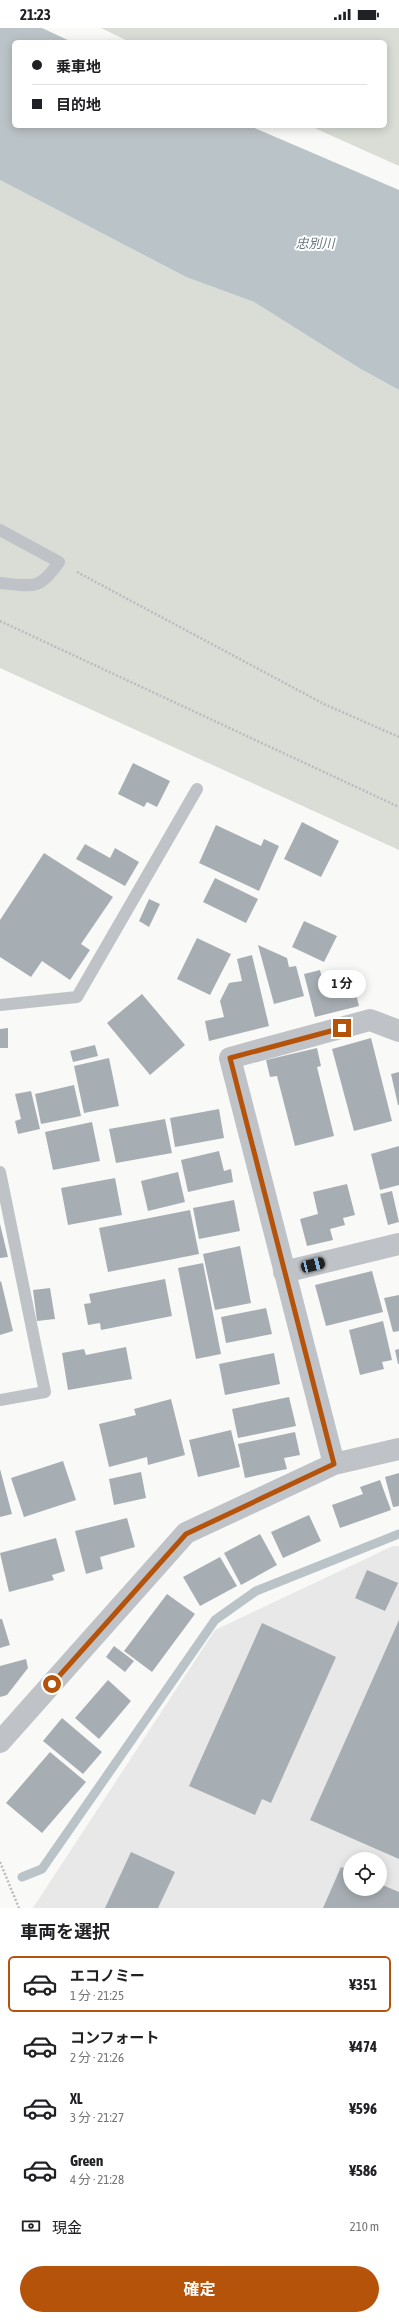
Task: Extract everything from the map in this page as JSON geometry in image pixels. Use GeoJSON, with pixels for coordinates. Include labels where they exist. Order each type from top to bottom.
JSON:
{"type":"FeatureCollection","features":[{"type":"Feature","properties":{"kind":"street"},"geometry":{"type":"LineString","coordinates":[[334,1464],[230,1058],[370,1020],[399,1031]]}},
{"type":"Feature","properties":{"kind":"street"},"geometry":{"type":"LineString","coordinates":[[284,1272],[399,1244]]}},
{"type":"Feature","properties":{"kind":"street"},"geometry":{"type":"LineString","coordinates":[[0,1742],[186,1534],[334,1464],[399,1449]]}},
{"type":"Feature","properties":{"kind":"lane"},"geometry":{"type":"LineString","coordinates":[[0,530],[59,562],[41,583],[34,586],[0,583]]}},
{"type":"Feature","properties":{"kind":"lane"},"geometry":{"type":"LineString","coordinates":[[0,1005],[76,997],[197,789]]}},
{"type":"Feature","properties":{"kind":"lane"},"geometry":{"type":"LineString","coordinates":[[0,1172],[45,1392],[0,1400]]}},
{"type":"Feature","properties":{"kind":"path"},"geometry":{"type":"LineString","coordinates":[[59,562],[324,704],[399,737]]}},
{"type":"Feature","properties":{"kind":"path"},"geometry":{"type":"LineString","coordinates":[[0,622],[399,807]]}},
{"type":"Feature","properties":{"kind":"path"},"geometry":{"type":"LineString","coordinates":[[0,1862],[19,1908]]}},
{"type":"Feature","properties":{"kind":"shaded area"},"geometry":{"type":"Polygon","coordinates":[[[101,28],[399,28],[399,166],[314,128],[387,128],[387,40],[126,40],[101,28]]]}},
{"type":"Feature","properties":{"kind":"shaded area"},"geometry":{"type":"Polygon","coordinates":[[[0,180],[186,277],[254,302],[359,368],[399,390],[399,850],[0,668],[0,180]]]}},
{"type":"Feature","properties":{"kind":"shaded area"},"geometry":{"type":"Polygon","coordinates":[[[393,1546],[399,1546],[399,1908],[33,1908],[215,1630],[393,1546]]]}},
{"type":"Feature","properties":{"kind":"water","name":"忠別川"},"geometry":{"type":"Polygon","coordinates":[[[0,28],[42,28],[68,40],[12,40],[12,128],[255,128],[399,190],[399,390],[359,368],[254,302],[186,277],[0,180],[0,28]]]}},
{"type":"Feature","properties":{"kind":"building"},"geometry":{"type":"Polygon","coordinates":[[[133,763],[170,781],[157,807],[147,802],[144,807],[118,794],[133,763]]]}},
{"type":"Feature","properties":{"kind":"building"},"geometry":{"type":"Polygon","coordinates":[[[302,822],[339,841],[321,877],[284,859],[302,822]]]}},
{"type":"Feature","properties":{"kind":"building"},"geometry":{"type":"Polygon","coordinates":[[[216,825],[261,846],[264,839],[279,846],[259,891],[199,863],[216,825]]]}},
{"type":"Feature","properties":{"kind":"building"},"geometry":{"type":"Polygon","coordinates":[[[85,844],[110,858],[115,848],[139,862],[125,886],[76,859],[85,844]]]}},
{"type":"Feature","properties":{"kind":"building"},"geometry":{"type":"Polygon","coordinates":[[[44,853],[113,897],[81,944],[90,950],[70,980],[42,961],[31,977],[0,957],[0,920],[44,853]]]}},
{"type":"Feature","properties":{"kind":"building"},"geometry":{"type":"Polygon","coordinates":[[[215,878],[258,899],[246,923],[203,902],[215,878]]]}},
{"type":"Feature","properties":{"kind":"building"},"geometry":{"type":"Polygon","coordinates":[[[149,899],[160,904],[149,927],[139,921],[149,899]]]}},
{"type":"Feature","properties":{"kind":"building"},"geometry":{"type":"Polygon","coordinates":[[[304,921],[337,936],[324,962],[292,947],[304,921]]]}},
{"type":"Feature","properties":{"kind":"building"},"geometry":{"type":"Polygon","coordinates":[[[197,938],[231,954],[210,995],[177,979],[197,938]]]}},
{"type":"Feature","properties":{"kind":"building"},"geometry":{"type":"Polygon","coordinates":[[[258,945],[287,958],[289,967],[296,966],[304,996],[274,1004],[258,945]]]}},
{"type":"Feature","properties":{"kind":"building"},"geometry":{"type":"Polygon","coordinates":[[[252,955],[269,1026],[209,1041],[205,1021],[224,1017],[220,1001],[229,983],[242,981],[237,959],[252,955]]]}},
{"type":"Feature","properties":{"kind":"building"},"geometry":{"type":"Polygon","coordinates":[[[320,970],[322,978],[339,974],[341,984],[353,981],[359,1006],[315,1017],[304,974],[320,970]]]}},
{"type":"Feature","properties":{"kind":"building"},"geometry":{"type":"Polygon","coordinates":[[[142,994],[185,1045],[150,1075],[107,1023],[142,994]]]}},
{"type":"Feature","properties":{"kind":"building"},"geometry":{"type":"Polygon","coordinates":[[[8,1028],[8,1048],[0,1048],[0,1029],[8,1028]]]}},
{"type":"Feature","properties":{"kind":"building"},"geometry":{"type":"Polygon","coordinates":[[[371,1038],[392,1121],[354,1131],[332,1049],[371,1038]]]}},
{"type":"Feature","properties":{"kind":"building"},"geometry":{"type":"Polygon","coordinates":[[[95,1045],[98,1056],[73,1062],[70,1051],[95,1045]]]}},
{"type":"Feature","properties":{"kind":"building"},"geometry":{"type":"Polygon","coordinates":[[[317,1048],[321,1066],[317,1067],[334,1136],[295,1146],[277,1076],[270,1077],[266,1060],[317,1048]]]}},
{"type":"Feature","properties":{"kind":"building"},"geometry":{"type":"Polygon","coordinates":[[[109,1058],[119,1106],[84,1113],[74,1066],[109,1058]]]}},
{"type":"Feature","properties":{"kind":"building"},"geometry":{"type":"Polygon","coordinates":[[[399,1072],[399,1105],[398,1105],[391,1074],[399,1072]]]}},
{"type":"Feature","properties":{"kind":"building"},"geometry":{"type":"Polygon","coordinates":[[[74,1085],[81,1116],[41,1124],[35,1094],[74,1085]]]}},
{"type":"Feature","properties":{"kind":"building"},"geometry":{"type":"Polygon","coordinates":[[[31,1091],[40,1129],[18,1134],[15,1121],[21,1119],[15,1094],[31,1091]]]}},
{"type":"Feature","properties":{"kind":"building"},"geometry":{"type":"Polygon","coordinates":[[[219,1109],[224,1138],[175,1147],[170,1118],[219,1109]]]}},
{"type":"Feature","properties":{"kind":"building"},"geometry":{"type":"Polygon","coordinates":[[[165,1119],[172,1153],[116,1163],[109,1129],[165,1119]]]}},
{"type":"Feature","properties":{"kind":"building"},"geometry":{"type":"Polygon","coordinates":[[[92,1122],[100,1161],[53,1170],[45,1132],[92,1122]]]}},
{"type":"Feature","properties":{"kind":"building"},"geometry":{"type":"Polygon","coordinates":[[[399,1146],[399,1185],[380,1190],[371,1154],[399,1146]]]}},
{"type":"Feature","properties":{"kind":"building"},"geometry":{"type":"Polygon","coordinates":[[[219,1151],[224,1171],[231,1169],[233,1182],[188,1192],[181,1160],[219,1151]]]}},
{"type":"Feature","properties":{"kind":"building"},"geometry":{"type":"Polygon","coordinates":[[[178,1172],[185,1202],[148,1211],[141,1181],[178,1172]]]}},
{"type":"Feature","properties":{"kind":"building"},"geometry":{"type":"Polygon","coordinates":[[[115,1178],[122,1215],[68,1225],[61,1188],[115,1178]]]}},
{"type":"Feature","properties":{"kind":"building"},"geometry":{"type":"Polygon","coordinates":[[[347,1184],[355,1215],[343,1218],[345,1225],[330,1229],[333,1240],[307,1246],[300,1219],[318,1214],[313,1192],[347,1184]]]}},
{"type":"Feature","properties":{"kind":"building"},"geometry":{"type":"Polygon","coordinates":[[[392,1191],[399,1222],[388,1225],[380,1194],[392,1191]]]}},
{"type":"Feature","properties":{"kind":"building"},"geometry":{"type":"Polygon","coordinates":[[[234,1200],[240,1231],[199,1239],[193,1208],[234,1200]]]}},
{"type":"Feature","properties":{"kind":"building"},"geometry":{"type":"Polygon","coordinates":[[[190,1210],[199,1254],[108,1272],[99,1228],[190,1210]]]}},
{"type":"Feature","properties":{"kind":"building"},"geometry":{"type":"Polygon","coordinates":[[[0,1224],[8,1257],[0,1258],[0,1224]]]}},
{"type":"Feature","properties":{"kind":"building"},"geometry":{"type":"Polygon","coordinates":[[[240,1246],[251,1303],[215,1310],[203,1254],[240,1246]]]}},
{"type":"Feature","properties":{"kind":"building"},"geometry":{"type":"Polygon","coordinates":[[[203,1263],[221,1354],[196,1359],[178,1268],[203,1263]]]}},
{"type":"Feature","properties":{"kind":"building"},"geometry":{"type":"Polygon","coordinates":[[[372,1271],[383,1312],[326,1326],[315,1285],[372,1271]]]}},
{"type":"Feature","properties":{"kind":"building"},"geometry":{"type":"Polygon","coordinates":[[[165,1279],[172,1316],[101,1330],[100,1323],[88,1325],[84,1304],[91,1303],[89,1294],[165,1279]]]}},
{"type":"Feature","properties":{"kind":"building"},"geometry":{"type":"Polygon","coordinates":[[[1,1281],[13,1331],[0,1335],[0,1282],[1,1281]]]}},
{"type":"Feature","properties":{"kind":"building"},"geometry":{"type":"Polygon","coordinates":[[[50,1288],[55,1319],[37,1321],[33,1290],[50,1288]]]}},
{"type":"Feature","properties":{"kind":"building"},"geometry":{"type":"Polygon","coordinates":[[[399,1295],[399,1331],[393,1332],[384,1298],[399,1295]]]}},
{"type":"Feature","properties":{"kind":"building"},"geometry":{"type":"Polygon","coordinates":[[[266,1308],[272,1334],[226,1343],[221,1317],[266,1308]]]}},
{"type":"Feature","properties":{"kind":"building"},"geometry":{"type":"Polygon","coordinates":[[[383,1321],[392,1360],[382,1362],[384,1369],[360,1375],[349,1330],[383,1321]]]}},
{"type":"Feature","properties":{"kind":"building"},"geometry":{"type":"Polygon","coordinates":[[[126,1347],[132,1379],[68,1390],[62,1353],[84,1349],[86,1355],[126,1347]]]}},
{"type":"Feature","properties":{"kind":"building"},"geometry":{"type":"Polygon","coordinates":[[[399,1349],[399,1364],[398,1364],[395,1350],[399,1349]]]}},
{"type":"Feature","properties":{"kind":"building"},"geometry":{"type":"Polygon","coordinates":[[[274,1353],[280,1384],[225,1395],[219,1364],[274,1353]]]}},
{"type":"Feature","properties":{"kind":"building"},"geometry":{"type":"Polygon","coordinates":[[[289,1397],[296,1426],[238,1438],[232,1409],[289,1397]]]}},
{"type":"Feature","properties":{"kind":"building"},"geometry":{"type":"Polygon","coordinates":[[[171,1399],[185,1455],[148,1465],[147,1457],[109,1467],[99,1424],[136,1415],[134,1409],[171,1399]]]}},
{"type":"Feature","properties":{"kind":"building"},"geometry":{"type":"Polygon","coordinates":[[[231,1430],[240,1467],[198,1477],[189,1440],[231,1430]]]}},
{"type":"Feature","properties":{"kind":"building"},"geometry":{"type":"Polygon","coordinates":[[[295,1432],[300,1455],[284,1458],[287,1469],[245,1478],[238,1444],[295,1432]]]}},
{"type":"Feature","properties":{"kind":"building"},"geometry":{"type":"Polygon","coordinates":[[[63,1461],[76,1500],[24,1517],[11,1478],[63,1461]]]}},
{"type":"Feature","properties":{"kind":"building"},"geometry":{"type":"Polygon","coordinates":[[[0,1469],[12,1514],[0,1517],[0,1469]]]}},
{"type":"Feature","properties":{"kind":"building"},"geometry":{"type":"Polygon","coordinates":[[[141,1472],[146,1498],[114,1505],[109,1479],[141,1472]]]}},
{"type":"Feature","properties":{"kind":"building"},"geometry":{"type":"Polygon","coordinates":[[[399,1473],[399,1506],[393,1507],[385,1477],[399,1473]]]}},
{"type":"Feature","properties":{"kind":"building"},"geometry":{"type":"Polygon","coordinates":[[[380,1480],[391,1510],[340,1528],[332,1505],[363,1494],[360,1487],[380,1480]]]}},
{"type":"Feature","properties":{"kind":"building"},"geometry":{"type":"Polygon","coordinates":[[[309,1515],[321,1541],[283,1558],[271,1532],[309,1515]]]}},
{"type":"Feature","properties":{"kind":"building"},"geometry":{"type":"Polygon","coordinates":[[[127,1518],[135,1547],[100,1557],[103,1569],[86,1574],[75,1531],[127,1518]]]}},
{"type":"Feature","properties":{"kind":"building"},"geometry":{"type":"Polygon","coordinates":[[[260,1534],[277,1565],[241,1585],[224,1553],[260,1534]]]}},
{"type":"Feature","properties":{"kind":"building"},"geometry":{"type":"Polygon","coordinates":[[[56,1538],[65,1571],[52,1575],[54,1580],[9,1592],[0,1553],[56,1538]]]}},
{"type":"Feature","properties":{"kind":"building"},"geometry":{"type":"Polygon","coordinates":[[[220,1557],[237,1586],[200,1606],[183,1577],[220,1557]]]}},
{"type":"Feature","properties":{"kind":"building"},"geometry":{"type":"Polygon","coordinates":[[[367,1570],[398,1583],[385,1611],[355,1598],[367,1570]]]}},
{"type":"Feature","properties":{"kind":"building"},"geometry":{"type":"Polygon","coordinates":[[[167,1594],[195,1614],[152,1672],[124,1651],[167,1594]]]}},
{"type":"Feature","properties":{"kind":"building"},"geometry":{"type":"Polygon","coordinates":[[[0,1619],[2,1619],[10,1645],[0,1648],[0,1619]]]}},
{"type":"Feature","properties":{"kind":"building"},"geometry":{"type":"Polygon","coordinates":[[[399,1620],[399,1859],[387,1854],[387,1852],[383,1852],[310,1820],[399,1620]]]}},
{"type":"Feature","properties":{"kind":"building"},"geometry":{"type":"Polygon","coordinates":[[[262,1623],[336,1657],[271,1803],[262,1799],[255,1815],[189,1786],[262,1623]]]}},
{"type":"Feature","properties":{"kind":"building"},"geometry":{"type":"Polygon","coordinates":[[[114,1646],[134,1661],[125,1672],[106,1657],[114,1646]]]}},
{"type":"Feature","properties":{"kind":"building"},"geometry":{"type":"Polygon","coordinates":[[[26,1659],[28,1668],[7,1695],[0,1697],[0,1666],[26,1659]]]}},
{"type":"Feature","properties":{"kind":"building"},"geometry":{"type":"Polygon","coordinates":[[[108,1680],[131,1701],[99,1739],[75,1718],[108,1680]]]}},
{"type":"Feature","properties":{"kind":"building"},"geometry":{"type":"Polygon","coordinates":[[[62,1718],[102,1752],[83,1774],[43,1741],[62,1718]]]}},
{"type":"Feature","properties":{"kind":"building"},"geometry":{"type":"Polygon","coordinates":[[[50,1752],[86,1782],[42,1833],[6,1803],[50,1752]]]}},
{"type":"Feature","properties":{"kind":"building"},"geometry":{"type":"Polygon","coordinates":[[[131,1852],[175,1872],[158,1908],[105,1908],[131,1852]]]}},
{"type":"Feature","properties":{"kind":"building"},"geometry":{"type":"Polygon","coordinates":[[[341,1867],[343,1868],[343,1896],[387,1896],[387,1887],[399,1892],[399,1908],[323,1908],[341,1867]]]}},
{"type":"Feature","properties":{"kind":"waterway"},"geometry":{"type":"LineString","coordinates":[[22,1877],[42,1869],[215,1620],[256,1591],[399,1534]]}},
{"type":"Feature","properties":{"kind":"route"},"geometry":{"type":"LineString","coordinates":[[52,1684],[186,1534],[334,1464],[230,1058],[342,1028]]}}]}
